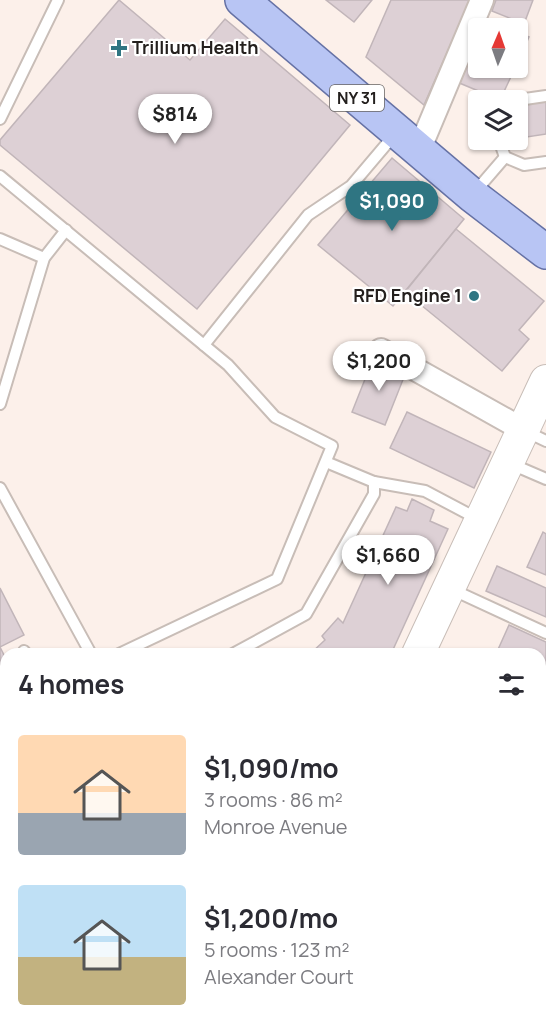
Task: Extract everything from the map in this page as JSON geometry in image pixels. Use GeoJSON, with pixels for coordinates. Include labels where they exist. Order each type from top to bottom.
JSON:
{"type":"FeatureCollection","features":[{"type":"Feature","properties":{"kind":"main road","name":"NY 31"},"geometry":{"type":"LineString","coordinates":[[242,0],[473,195],[546,252]]}},
{"type":"Feature","properties":{"kind":"street"},"geometry":{"type":"LineString","coordinates":[[408,141],[482,0]]}},
{"type":"Feature","properties":{"kind":"street"},"geometry":{"type":"LineString","coordinates":[[381,350],[534,435]]}},
{"type":"Feature","properties":{"kind":"street"},"geometry":{"type":"LineString","coordinates":[[421,648],[506,462],[534,435],[546,381]]}},
{"type":"Feature","properties":{"kind":"lane"},"geometry":{"type":"LineString","coordinates":[[0,119],[58,0]]}},
{"type":"Feature","properties":{"kind":"lane"},"geometry":{"type":"LineString","coordinates":[[528,99],[546,96]]}},
{"type":"Feature","properties":{"kind":"lane"},"geometry":{"type":"LineString","coordinates":[[204,345],[308,215],[351,186],[408,141]]}},
{"type":"Feature","properties":{"kind":"lane"},"geometry":{"type":"LineString","coordinates":[[503,150],[505,157]]}},
{"type":"Feature","properties":{"kind":"lane"},"geometry":{"type":"LineString","coordinates":[[505,157],[524,165],[546,162]]}},
{"type":"Feature","properties":{"kind":"lane"},"geometry":{"type":"LineString","coordinates":[[473,195],[505,157]]}},
{"type":"Feature","properties":{"kind":"lane"},"geometry":{"type":"LineString","coordinates":[[0,176],[228,365],[275,417],[332,446],[276,579],[132,648]]}},
{"type":"Feature","properties":{"kind":"lane"},"geometry":{"type":"LineString","coordinates":[[0,404],[44,258],[66,230]]}},
{"type":"Feature","properties":{"kind":"lane"},"geometry":{"type":"LineString","coordinates":[[0,239],[44,258]]}},
{"type":"Feature","properties":{"kind":"lane"},"geometry":{"type":"LineString","coordinates":[[326,462],[374,482],[426,491],[480,520]]}},
{"type":"Feature","properties":{"kind":"lane"},"geometry":{"type":"LineString","coordinates":[[506,462],[546,479]]}},
{"type":"Feature","properties":{"kind":"lane"},"geometry":{"type":"LineString","coordinates":[[244,648],[306,614],[374,494],[374,482]]}},
{"type":"Feature","properties":{"kind":"lane"},"geometry":{"type":"LineString","coordinates":[[0,488],[88,648]]}},
{"type":"Feature","properties":{"kind":"lane"},"geometry":{"type":"LineString","coordinates":[[448,587],[546,633]]}},
{"type":"Feature","properties":{"kind":"building"},"geometry":{"type":"Polygon","coordinates":[[[119,0],[190,60],[225,19],[350,125],[197,309],[0,145],[0,140],[119,0]]]}},
{"type":"Feature","properties":{"kind":"building"},"geometry":{"type":"Polygon","coordinates":[[[326,0],[372,0],[354,22],[326,0]]]}},
{"type":"Feature","properties":{"kind":"building"},"geometry":{"type":"Polygon","coordinates":[[[391,0],[470,0],[424,105],[366,57],[391,0]]]}},
{"type":"Feature","properties":{"kind":"building"},"geometry":{"type":"Polygon","coordinates":[[[496,0],[533,0],[526,18],[509,18],[492,11],[496,0]]]}},
{"type":"Feature","properties":{"kind":"building"},"geometry":{"type":"Polygon","coordinates":[[[468,57],[468,78],[510,78],[505,90],[476,90],[457,82],[468,57]]]}},
{"type":"Feature","properties":{"kind":"building"},"geometry":{"type":"Polygon","coordinates":[[[546,100],[546,134],[528,137],[528,102],[546,100]]]}},
{"type":"Feature","properties":{"kind":"building"},"geometry":{"type":"Polygon","coordinates":[[[392,158],[464,219],[393,306],[318,245],[392,158]]]}},
{"type":"Feature","properties":{"kind":"building","name":"RFD Engine 1"},"geometry":{"type":"Polygon","coordinates":[[[456,229],[544,301],[519,330],[529,339],[502,371],[405,292],[456,229]]]}},
{"type":"Feature","properties":{"kind":"building"},"geometry":{"type":"Polygon","coordinates":[[[373,359],[406,372],[385,425],[352,412],[373,359]]]}},
{"type":"Feature","properties":{"kind":"building"},"geometry":{"type":"Polygon","coordinates":[[[407,412],[491,452],[474,488],[390,448],[407,412]]]}},
{"type":"Feature","properties":{"kind":"building"},"geometry":{"type":"Polygon","coordinates":[[[412,499],[434,510],[430,521],[448,529],[394,648],[316,648],[325,640],[322,636],[338,618],[343,623],[396,507],[407,511],[412,499]]]}},
{"type":"Feature","properties":{"kind":"building"},"geometry":{"type":"Polygon","coordinates":[[[543,532],[546,534],[546,575],[527,567],[543,532]]]}},
{"type":"Feature","properties":{"kind":"building"},"geometry":{"type":"Polygon","coordinates":[[[497,566],[546,588],[546,617],[486,591],[497,566]]]}},
{"type":"Feature","properties":{"kind":"building"},"geometry":{"type":"Polygon","coordinates":[[[0,588],[24,635],[0,647],[0,588]]]}},
{"type":"Feature","properties":{"kind":"building"},"geometry":{"type":"Polygon","coordinates":[[[509,625],[546,642],[546,648],[499,648],[509,625]]]}},
{"type":"Feature","properties":{"kind":"place","name":"Trillium Health"},"geometry":{"type":"Point","coordinates":[119,48]}},
{"type":"Feature","properties":{"kind":"place","name":"RFD Engine 1"},"geometry":{"type":"Point","coordinates":[474,296]}}]}
